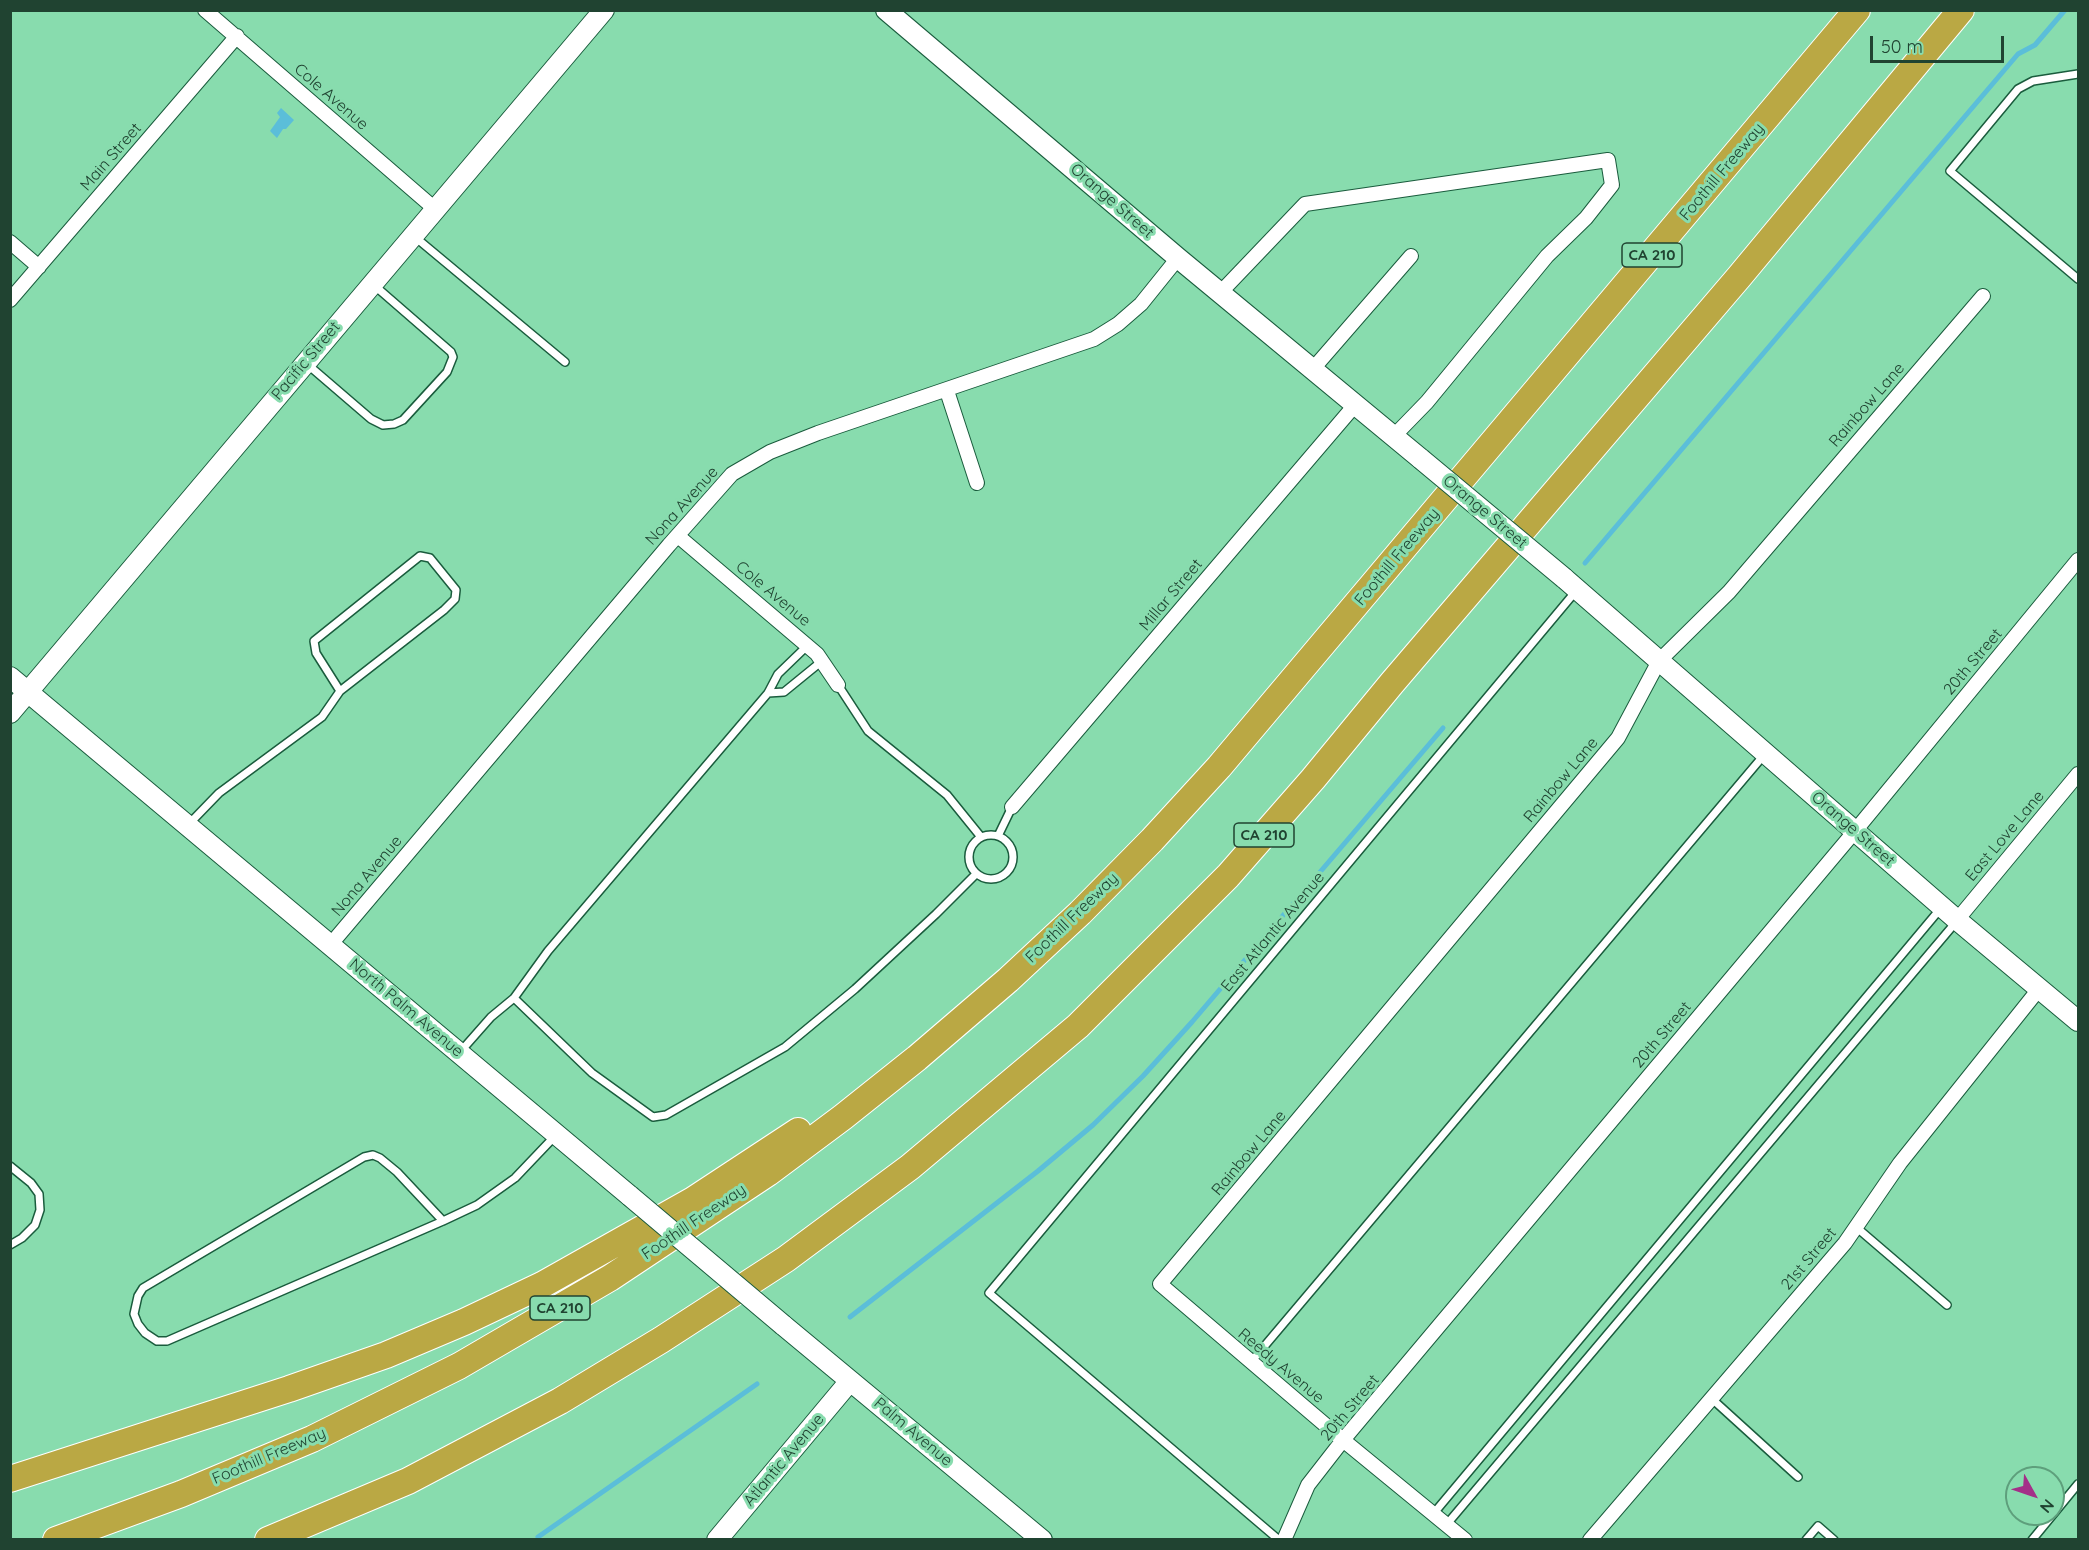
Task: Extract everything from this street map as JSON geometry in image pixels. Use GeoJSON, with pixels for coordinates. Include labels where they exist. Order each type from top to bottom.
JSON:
{"type":"FeatureCollection","features":[{"type":"Feature","properties":{"kind":"highway","name":"Foothill Freeway"},"geometry":{"type":"LineString","coordinates":[[56,1539],[181,1494],[312,1439],[459,1366],[610,1278],[768,1173],[917,1058],[1008,980],[1088,905],[1219,767],[1857,10]]}},
{"type":"Feature","properties":{"kind":"highway","name":"CA 210"},"geometry":{"type":"LineString","coordinates":[[268,1539],[408,1481],[560,1401],[661,1340],[786,1259],[910,1167],[1078,1026],[1228,876],[1305,788],[1739,277],[1961,10]]}},
{"type":"Feature","properties":{"kind":"highway"},"geometry":{"type":"LineString","coordinates":[[10,1479],[386,1355],[464,1322],[542,1285],[703,1194],[816,1119],[1008,980]]}},
{"type":"Feature","properties":{"kind":"highway"},"geometry":{"type":"LineString","coordinates":[[294,1539],[408,1481]]}},
{"type":"Feature","properties":{"kind":"street","name":"Cole Avenue"},"geometry":{"type":"LineString","coordinates":[[205,10],[435,209]]}},
{"type":"Feature","properties":{"kind":"street","name":"Pacific Street"},"geometry":{"type":"LineString","coordinates":[[10,713],[604,10]]}},
{"type":"Feature","properties":{"kind":"street","name":"Orange Street"},"geometry":{"type":"LineString","coordinates":[[886,10],[1178,258],[1570,584],[1957,920],[2079,1021]]}},
{"type":"Feature","properties":{"kind":"street","name":"Main Street"},"geometry":{"type":"LineString","coordinates":[[10,300],[237,36]]}},
{"type":"Feature","properties":{"kind":"street"},"geometry":{"type":"LineString","coordinates":[[1220,293],[1305,204],[1608,160],[1612,185],[1586,218],[1547,255],[1427,402],[1394,437]]}},
{"type":"Feature","properties":{"kind":"street"},"geometry":{"type":"LineString","coordinates":[[10,242],[39,267]]}},
{"type":"Feature","properties":{"kind":"street"},"geometry":{"type":"LineString","coordinates":[[1312,370],[1411,256]]}},
{"type":"Feature","properties":{"kind":"street","name":"Nona Avenue"},"geometry":{"type":"LineString","coordinates":[[331,944],[707,500],[732,474],[770,452],[818,433],[947,391],[1094,339],[1118,324],[1141,304],[1178,258]]}},
{"type":"Feature","properties":{"kind":"street","name":"Rainbow Lane"},"geometry":{"type":"LineString","coordinates":[[1160,1284],[1617,738],[1659,661],[1729,592],[1983,296]]}},
{"type":"Feature","properties":{"kind":"street"},"geometry":{"type":"LineString","coordinates":[[947,391],[977,483]]}},
{"type":"Feature","properties":{"kind":"street","name":"Millar Street"},"geometry":{"type":"LineString","coordinates":[[1012,807],[1355,405]]}},
{"type":"Feature","properties":{"kind":"street","name":"Cole Avenue"},"geometry":{"type":"LineString","coordinates":[[678,536],[808,646],[822,661],[838,685]]}},
{"type":"Feature","properties":{"kind":"street","name":"20th Street"},"geometry":{"type":"LineString","coordinates":[[1284,1539],[1308,1485],[1343,1440],[1855,831],[2079,560]]}},
{"type":"Feature","properties":{"kind":"street"},"geometry":{"type":"LineString","coordinates":[[10,677],[29,692]]}},
{"type":"Feature","properties":{"kind":"street","name":"North Palm Avenue"},"geometry":{"type":"LineString","coordinates":[[29,692],[783,1325]]}},
{"type":"Feature","properties":{"kind":"street","name":"East Love Lane"},"geometry":{"type":"LineString","coordinates":[[1957,920],[2079,774]]}},
{"type":"Feature","properties":{"kind":"street","name":"21st Street"},"geometry":{"type":"LineString","coordinates":[[1590,1539],[1845,1243],[1900,1163],[2039,989]]}},
{"type":"Feature","properties":{"kind":"street","name":"Reedy Avenue"},"geometry":{"type":"LineString","coordinates":[[1160,1284],[1343,1440],[1465,1539]]}},
{"type":"Feature","properties":{"kind":"street","name":"Palm Avenue"},"geometry":{"type":"LineString","coordinates":[[783,1325],[1042,1539]]}},
{"type":"Feature","properties":{"kind":"street","name":"Atlantic Avenue"},"geometry":{"type":"LineString","coordinates":[[717,1539],[850,1381]]}},
{"type":"Feature","properties":{"kind":"lane"},"geometry":{"type":"LineString","coordinates":[[2079,74],[2033,81],[2018,88],[1950,171],[2079,279]]}},
{"type":"Feature","properties":{"kind":"lane"},"geometry":{"type":"LineString","coordinates":[[413,235],[565,362]]}},
{"type":"Feature","properties":{"kind":"lane"},"geometry":{"type":"LineString","coordinates":[[305,362],[371,419],[383,425],[403,420],[447,372],[453,357],[451,352],[372,283]]}},
{"type":"Feature","properties":{"kind":"lane"},"geometry":{"type":"LineString","coordinates":[[188,825],[219,793],[322,717],[340,691],[455,599],[456,590],[430,558],[420,556],[314,641],[316,652],[340,691]]}},
{"type":"Feature","properties":{"kind":"lane","name":"East Atlantic Avenue"},"geometry":{"type":"LineString","coordinates":[[1279,1539],[989,1293],[1570,584]]}},
{"type":"Feature","properties":{"kind":"lane"},"geometry":{"type":"LineString","coordinates":[[460,1053],[491,1017],[514,998],[548,951],[768,693],[778,674],[808,646]]}},
{"type":"Feature","properties":{"kind":"lane"},"geometry":{"type":"LineString","coordinates":[[768,693],[784,692],[822,661]]}},
{"type":"Feature","properties":{"kind":"lane"},"geometry":{"type":"LineString","coordinates":[[838,685],[868,731],[947,795],[981,837]]}},
{"type":"Feature","properties":{"kind":"lane"},"geometry":{"type":"LineString","coordinates":[[1251,1362],[1766,753]]}},
{"type":"Feature","properties":{"kind":"lane"},"geometry":{"type":"LineString","coordinates":[[998,836],[1012,807]]}},
{"type":"Feature","properties":{"kind":"lane"},"geometry":{"type":"LineString","coordinates":[[998,836],[1009,844],[1013,858],[1008,871],[996,879],[988,879],[976,874],[971,868],[969,854],[971,847],[981,837],[998,836]]}},
{"type":"Feature","properties":{"kind":"lane"},"geometry":{"type":"LineString","coordinates":[[514,998],[592,1073],[653,1117],[666,1115],[785,1047],[863,982],[976,874]]}},
{"type":"Feature","properties":{"kind":"lane"},"geometry":{"type":"LineString","coordinates":[[1434,1513],[1942,907]]}},
{"type":"Feature","properties":{"kind":"lane"},"geometry":{"type":"LineString","coordinates":[[1447,1524],[1957,920]]}},
{"type":"Feature","properties":{"kind":"lane"},"geometry":{"type":"LineString","coordinates":[[443,1221],[397,1172],[380,1158],[373,1155],[364,1157],[143,1288],[138,1296],[134,1314],[145,1333],[158,1341],[167,1341],[443,1221],[477,1205],[514,1178],[556,1134]]}},
{"type":"Feature","properties":{"kind":"lane"},"geometry":{"type":"LineString","coordinates":[[10,1166],[31,1183],[39,1194],[40,1210],[35,1225],[22,1238],[10,1245]]}},
{"type":"Feature","properties":{"kind":"lane"},"geometry":{"type":"LineString","coordinates":[[1856,1227],[1947,1305]]}},
{"type":"Feature","properties":{"kind":"lane"},"geometry":{"type":"LineString","coordinates":[[1711,1398],[1798,1477]]}},
{"type":"Feature","properties":{"kind":"lane"},"geometry":{"type":"LineString","coordinates":[[2032,1539],[2079,1484]]}},
{"type":"Feature","properties":{"kind":"lane"},"geometry":{"type":"LineString","coordinates":[[1806,1539],[1818,1526],[1834,1539]]}},
{"type":"Feature","properties":{"kind":"water"},"geometry":{"type":"Polygon","coordinates":[[[281,108],[294,120],[286,129],[283,129],[277,138],[270,131],[280,117],[277,113],[281,108]]]}},
{"type":"Feature","properties":{"kind":"waterway"},"geometry":{"type":"LineString","coordinates":[[1585,563],[2018,54],[2035,45],[2065,10]]}},
{"type":"Feature","properties":{"kind":"waterway"},"geometry":{"type":"LineString","coordinates":[[850,1317],[1038,1171],[1093,1125],[1143,1076],[1192,1022],[1443,728]]}},
{"type":"Feature","properties":{"kind":"waterway"},"geometry":{"type":"LineString","coordinates":[[538,1537],[757,1384]]}}]}
